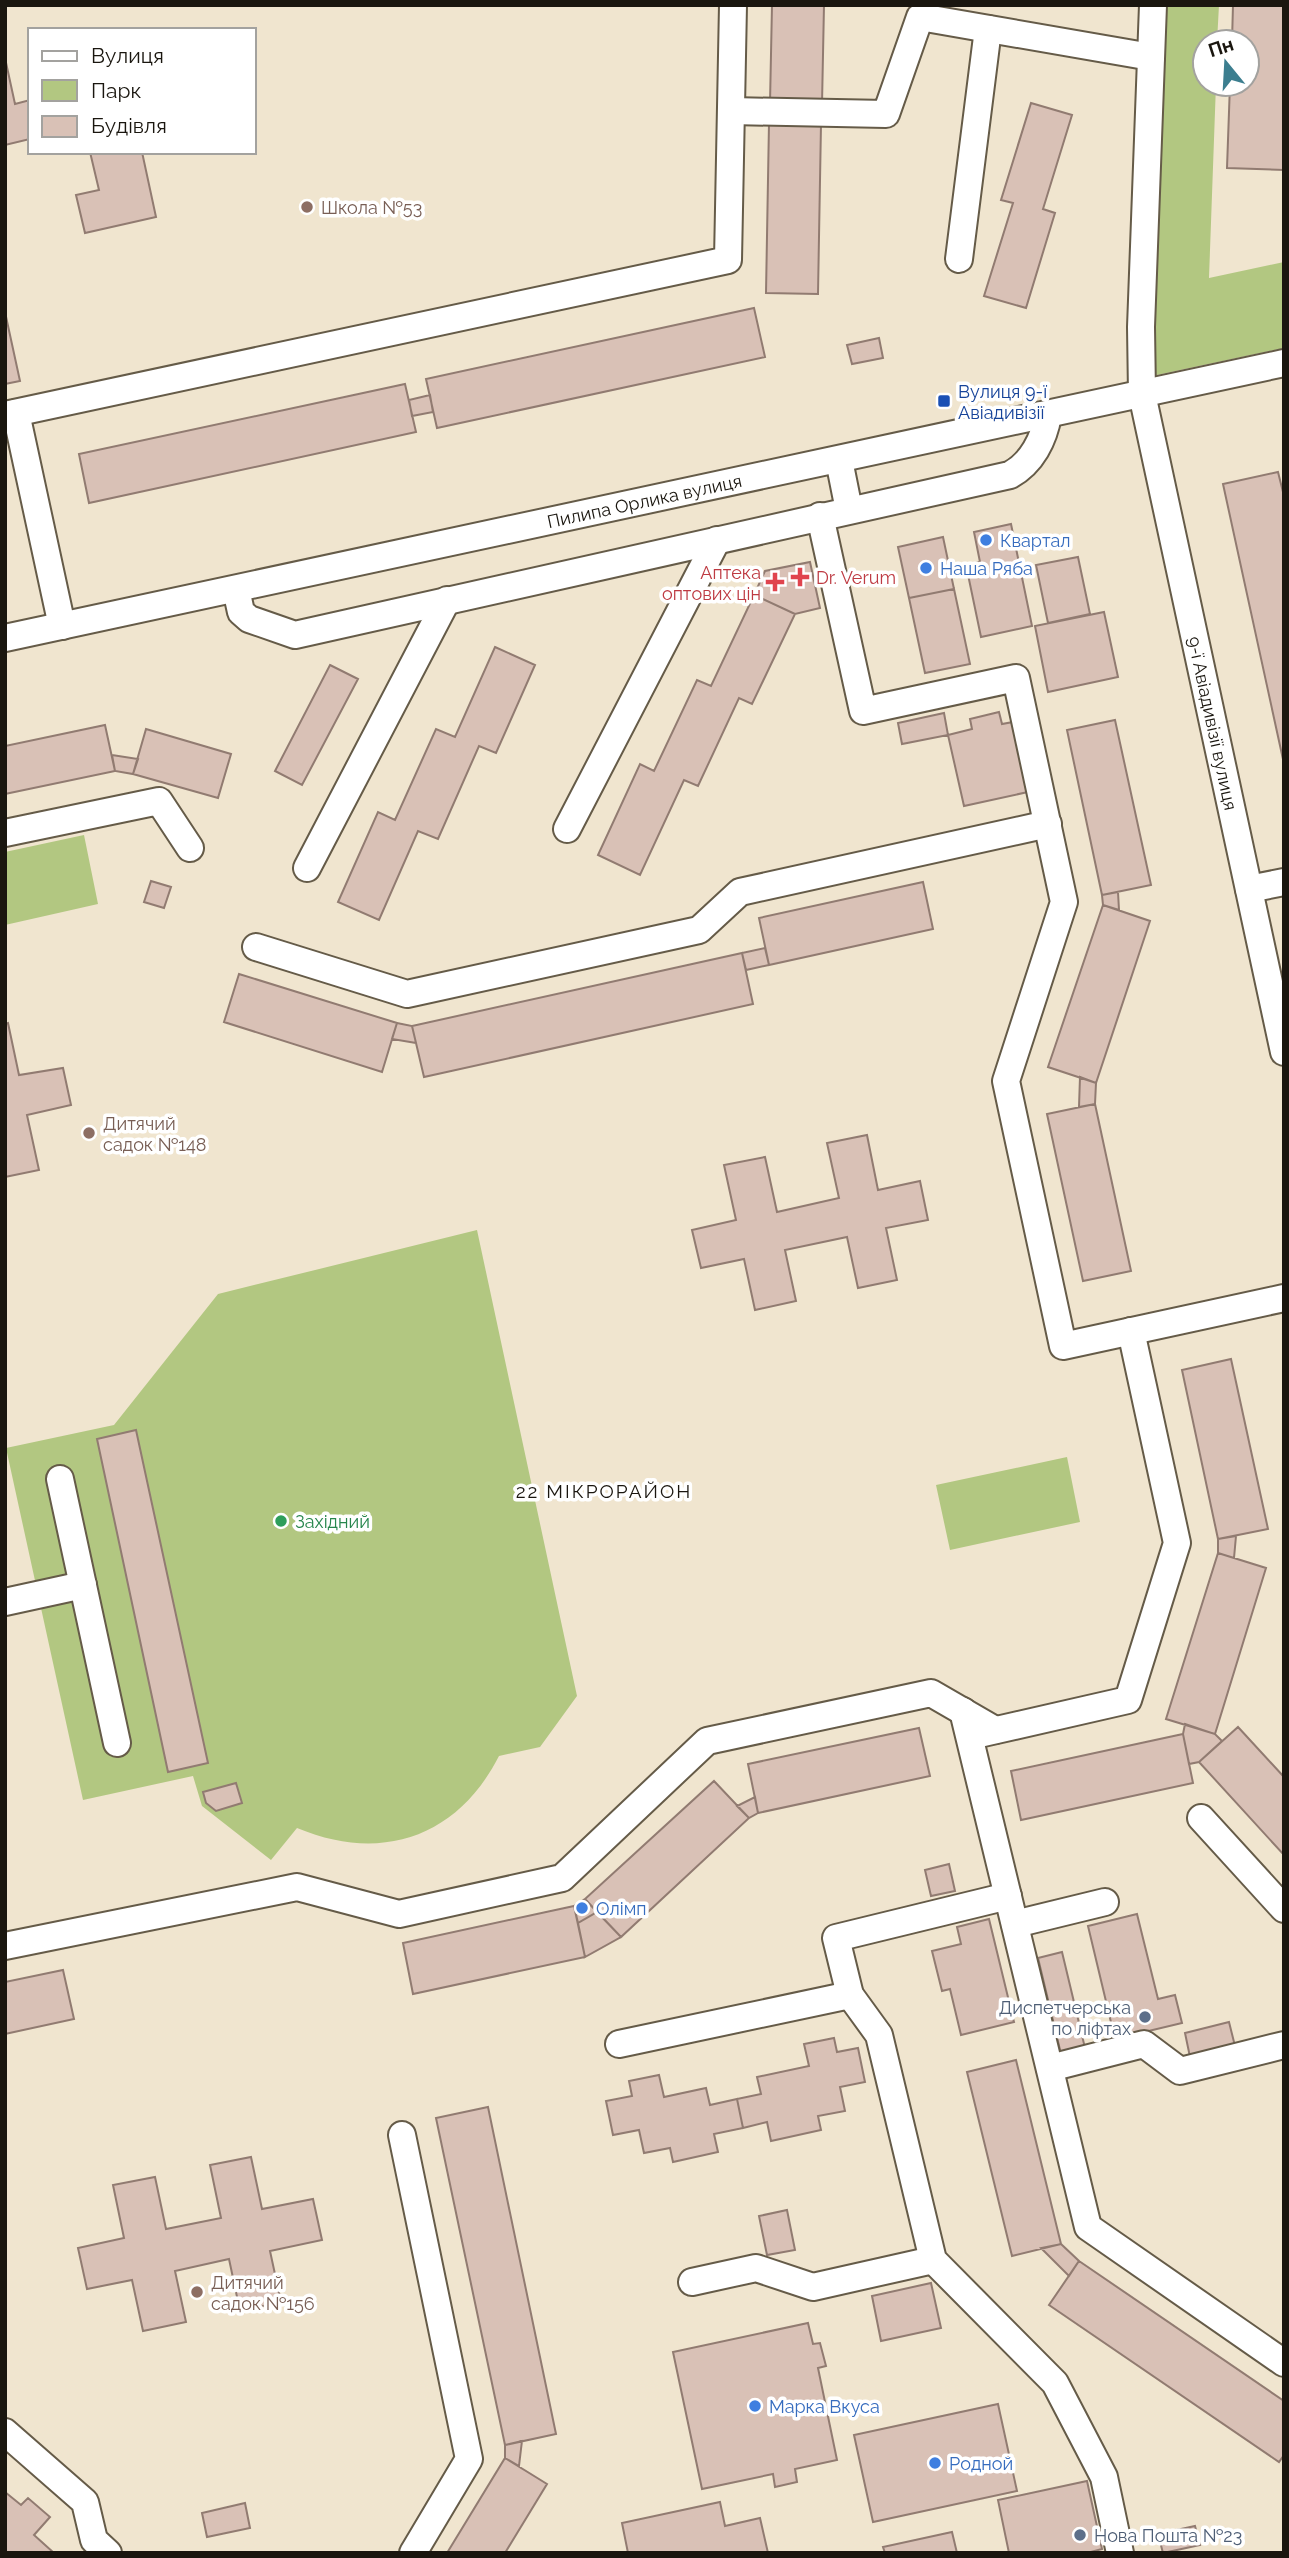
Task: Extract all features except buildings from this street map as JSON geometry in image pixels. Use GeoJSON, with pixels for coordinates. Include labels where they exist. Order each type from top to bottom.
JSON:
{"type":"FeatureCollection","features":[{"type":"Feature","properties":{"kind":"street"},"geometry":{"type":"LineString","coordinates":[[62,626],[11,414],[728,260],[733,5]]}},
{"type":"Feature","properties":{"kind":"street","name":"9-ї Авіадивізії вулиця"},"geometry":{"type":"LineString","coordinates":[[1153,5],[1141,327],[1142,394],[1284,1052]]}},
{"type":"Feature","properties":{"kind":"street"},"geometry":{"type":"LineString","coordinates":[[731,111],[887,114],[920,17],[972,20],[1151,57]]}},
{"type":"Feature","properties":{"kind":"street"},"geometry":{"type":"LineString","coordinates":[[960,259],[972,20]]}},
{"type":"Feature","properties":{"kind":"street","name":"Пилипа Орлика вулиця"},"geometry":{"type":"LineString","coordinates":[[5,638],[1284,363]]}},
{"type":"Feature","properties":{"kind":"street"},"geometry":{"type":"LineString","coordinates":[[236,589],[241,612],[249,618],[295,635],[1010,475],[1018,471],[1032,455],[1045,432],[1048,415]]}},
{"type":"Feature","properties":{"kind":"street"},"geometry":{"type":"LineString","coordinates":[[839,460],[849,510]]}},
{"type":"Feature","properties":{"kind":"street"},"geometry":{"type":"LineString","coordinates":[[821,516],[863,711],[1016,678],[1064,902],[1006,1082],[1063,1346],[1284,1298]]}},
{"type":"Feature","properties":{"kind":"street"},"geometry":{"type":"LineString","coordinates":[[567,830],[717,540]]}},
{"type":"Feature","properties":{"kind":"street"},"geometry":{"type":"LineString","coordinates":[[307,868],[447,600]]}},
{"type":"Feature","properties":{"kind":"street"},"geometry":{"type":"LineString","coordinates":[[5,833],[159,801],[190,848]]}},
{"type":"Feature","properties":{"kind":"street"},"geometry":{"type":"LineString","coordinates":[[256,947],[407,995],[699,930],[740,892],[1048,824]]}},
{"type":"Feature","properties":{"kind":"street"},"geometry":{"type":"LineString","coordinates":[[1249,890],[1284,882]]}},
{"type":"Feature","properties":{"kind":"street"},"geometry":{"type":"LineString","coordinates":[[5,1946],[297,1887],[399,1914],[562,1878],[707,1741],[931,1693],[966,1724],[995,1730],[1128,1700],[1177,1543],[1131,1331]]}},
{"type":"Feature","properties":{"kind":"street"},"geometry":{"type":"LineString","coordinates":[[60,1479],[117,1744]]}},
{"type":"Feature","properties":{"kind":"street"},"geometry":{"type":"LineString","coordinates":[[5,1602],[83,1585]]}},
{"type":"Feature","properties":{"kind":"street"},"geometry":{"type":"LineString","coordinates":[[966,1724],[1088,2227],[1284,2363]]}},
{"type":"Feature","properties":{"kind":"street"},"geometry":{"type":"LineString","coordinates":[[1201,1818],[1284,1909]]}},
{"type":"Feature","properties":{"kind":"street"},"geometry":{"type":"LineString","coordinates":[[1008,1896],[836,1938],[850,1995],[879,2035],[933,2260],[1055,2383],[1104,2477],[1120,2553]]}},
{"type":"Feature","properties":{"kind":"street"},"geometry":{"type":"LineString","coordinates":[[1014,1924],[1105,1902]]}},
{"type":"Feature","properties":{"kind":"street"},"geometry":{"type":"LineString","coordinates":[[619,2044],[850,1995]]}},
{"type":"Feature","properties":{"kind":"street"},"geometry":{"type":"LineString","coordinates":[[1049,2068],[1144,2044],[1180,2071],[1284,2045]]}},
{"type":"Feature","properties":{"kind":"street"},"geometry":{"type":"LineString","coordinates":[[402,2136],[469,2459],[413,2553]]}},
{"type":"Feature","properties":{"kind":"street"},"geometry":{"type":"LineString","coordinates":[[692,2282],[756,2268],[813,2287],[933,2260]]}},
{"type":"Feature","properties":{"kind":"street"},"geometry":{"type":"LineString","coordinates":[[5,2432],[85,2502],[94,2540],[108,2553]]}},
{"type":"Feature","properties":{"kind":"green space"},"geometry":{"type":"Polygon","coordinates":[[[1166,5],[1219,5],[1218,28],[1191,28],[1191,98],[1215,98],[1209,278],[1284,262],[1284,348],[1152,376],[1166,5]]]}},
{"type":"Feature","properties":{"kind":"green space"},"geometry":{"type":"Polygon","coordinates":[[[84,835],[98,904],[5,925],[5,852],[84,835]]]}},
{"type":"Feature","properties":{"kind":"green space","name":"Західний"},"geometry":{"type":"Polygon","coordinates":[[[477,1230],[577,1696],[540,1747],[499,1756],[482,1784],[462,1807],[439,1824],[414,1836],[387,1842],[358,1843],[328,1838],[297,1828],[271,1860],[202,1806],[193,1776],[83,1800],[6,1448],[114,1425],[218,1294],[477,1230]]]}},
{"type":"Feature","properties":{"kind":"green space"},"geometry":{"type":"Polygon","coordinates":[[[1067,1457],[1080,1522],[950,1550],[936,1485],[1067,1457]]]}},
{"type":"Feature","properties":{"kind":"place","name":"Школа №53"},"geometry":{"type":"Point","coordinates":[307,207]}},
{"type":"Feature","properties":{"kind":"place","name":"Вулиця 9-ї Авіадивізії"},"geometry":{"type":"Point","coordinates":[944,401]}},
{"type":"Feature","properties":{"kind":"place","name":"Квартал"},"geometry":{"type":"Point","coordinates":[986,540]}},
{"type":"Feature","properties":{"kind":"place","name":"Наша Ряба"},"geometry":{"type":"Point","coordinates":[926,568]}},
{"type":"Feature","properties":{"kind":"place","name":"Dr. Verum"},"geometry":{"type":"Point","coordinates":[800,577]}},
{"type":"Feature","properties":{"kind":"place","name":"Аптека оптових цін"},"geometry":{"type":"Point","coordinates":[775,582]}},
{"type":"Feature","properties":{"kind":"place","name":"Дитячий садок №148"},"geometry":{"type":"Point","coordinates":[89,1133]}},
{"type":"Feature","properties":{"kind":"place","name":"Західний"},"geometry":{"type":"Point","coordinates":[281,1521]}},
{"type":"Feature","properties":{"kind":"place","name":"Олімп"},"geometry":{"type":"Point","coordinates":[582,1908]}},
{"type":"Feature","properties":{"kind":"place","name":"Диспетчерська по ліфтах"},"geometry":{"type":"Point","coordinates":[1145,2017]}},
{"type":"Feature","properties":{"kind":"place","name":"Дитячий садок №156"},"geometry":{"type":"Point","coordinates":[197,2292]}},
{"type":"Feature","properties":{"kind":"place","name":"Марка Вкуса"},"geometry":{"type":"Point","coordinates":[755,2406]}},
{"type":"Feature","properties":{"kind":"place","name":"Родной"},"geometry":{"type":"Point","coordinates":[935,2463]}},
{"type":"Feature","properties":{"kind":"place","name":"Нова Пошта №23"},"geometry":{"type":"Point","coordinates":[1080,2535]}},
{"type":"Feature","properties":{"kind":"district","name":"22 МІКРОРАЙОН"},"geometry":{"type":"Point","coordinates":[604,1491]}}]}
